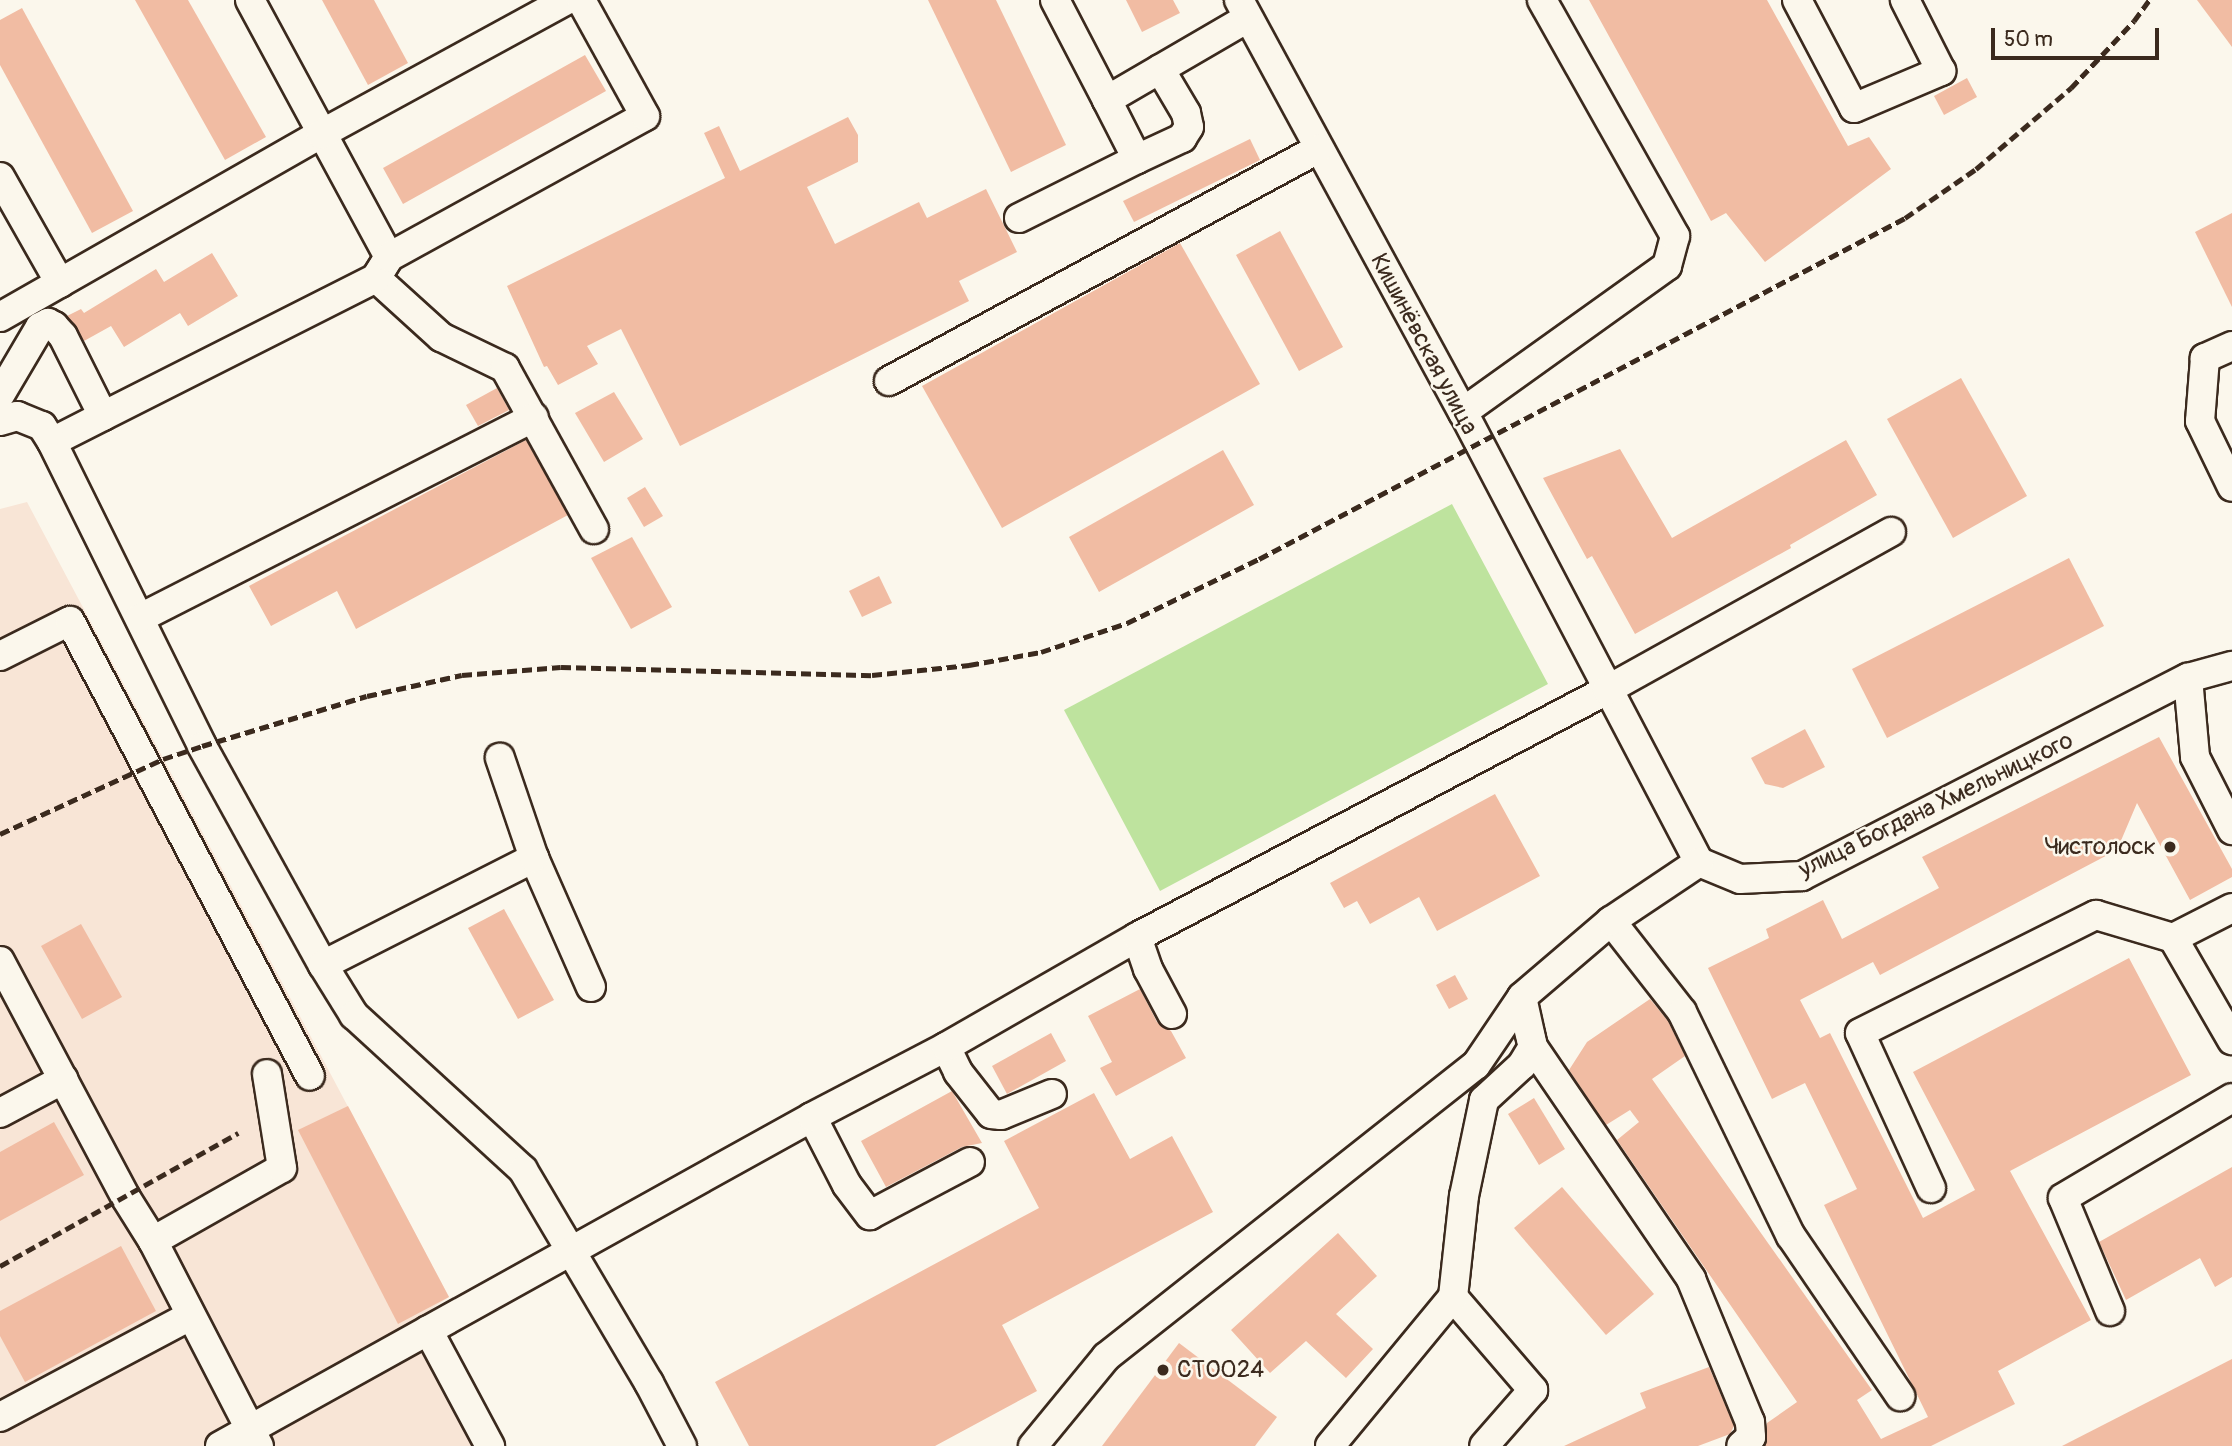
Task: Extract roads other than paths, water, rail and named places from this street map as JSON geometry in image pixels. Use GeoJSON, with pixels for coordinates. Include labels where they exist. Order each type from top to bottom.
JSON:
{"type":"FeatureCollection","features":[{"type":"Feature","properties":{"kind":"street"},"geometry":{"type":"LineString","coordinates":[[250,0],[321,134],[383,268],[441,337],[505,368],[594,528]]}},
{"type":"Feature","properties":{"kind":"street"},"geometry":{"type":"LineString","coordinates":[[0,317],[321,134],[567,0]]}},
{"type":"Feature","properties":{"kind":"street"},"geometry":{"type":"LineString","coordinates":[[52,442],[383,268],[645,116],[581,0]]}},
{"type":"Feature","properties":{"kind":"street"},"geometry":{"type":"LineString","coordinates":[[1055,0],[1137,159]]}},
{"type":"Feature","properties":{"kind":"street"},"geometry":{"type":"LineString","coordinates":[[1463,412],[1667,266],[1675,236],[1542,0]]}},
{"type":"Feature","properties":{"kind":"street"},"geometry":{"type":"LineString","coordinates":[[1797,0],[1854,108],[1941,71],[1905,0]]}},
{"type":"Feature","properties":{"kind":"street"},"geometry":{"type":"LineString","coordinates":[[1107,100],[1160,69],[1243,9]]}},
{"type":"Feature","properties":{"kind":"street","name":"Кишинёвская улица"},"geometry":{"type":"LineString","coordinates":[[1243,9],[1463,412],[1607,690]]}},
{"type":"Feature","properties":{"kind":"street"},"geometry":{"type":"LineString","coordinates":[[1020,218],[1182,138],[1189,127],[1186,113],[1160,69]]}},
{"type":"Feature","properties":{"kind":"street"},"geometry":{"type":"LineString","coordinates":[[889,382],[1318,149]]}},
{"type":"Feature","properties":{"kind":"street"},"geometry":{"type":"LineString","coordinates":[[0,177],[60,283]]}},
{"type":"Feature","properties":{"kind":"street"},"geometry":{"type":"LineString","coordinates":[[0,395],[32,338],[40,327],[48,323],[63,336],[103,416]]}},
{"type":"Feature","properties":{"kind":"street"},"geometry":{"type":"LineString","coordinates":[[2232,346],[2205,358],[2200,421],[2232,487]]}},
{"type":"Feature","properties":{"kind":"street"},"geometry":{"type":"LineString","coordinates":[[0,421],[17,416],[42,426],[52,442],[202,746],[323,965],[354,1015],[523,1170],[682,1446]]}},
{"type":"Feature","properties":{"kind":"street"},"geometry":{"type":"LineString","coordinates":[[140,618],[534,417]]}},
{"type":"Feature","properties":{"kind":"street"},"geometry":{"type":"LineString","coordinates":[[220,1446],[255,1438],[428,1330],[812,1117],[946,1047],[1137,937],[1607,690],[1891,532]]}},
{"type":"Feature","properties":{"kind":"street"},"geometry":{"type":"LineString","coordinates":[[0,656],[70,621],[310,1076]]}},
{"type":"Feature","properties":{"kind":"street","name":"улица Богдана Хмельницкого"},"geometry":{"type":"LineString","coordinates":[[1699,862],[1740,879],[1802,876],[2188,678],[2232,666]]}},
{"type":"Feature","properties":{"kind":"street"},"geometry":{"type":"LineString","coordinates":[[2188,678],[2195,757],[2232,830]]}},
{"type":"Feature","properties":{"kind":"street"},"geometry":{"type":"LineString","coordinates":[[1033,1446],[1106,1357],[1476,1065],[1522,998],[1611,921],[1699,862],[1607,690]]}},
{"type":"Feature","properties":{"kind":"street"},"geometry":{"type":"LineString","coordinates":[[500,758],[534,858],[591,987]]}},
{"type":"Feature","properties":{"kind":"street"},"geometry":{"type":"LineString","coordinates":[[323,965],[534,858]]}},
{"type":"Feature","properties":{"kind":"street"},"geometry":{"type":"LineString","coordinates":[[2173,938],[2232,908]]}},
{"type":"Feature","properties":{"kind":"street"},"geometry":{"type":"LineString","coordinates":[[1931,1188],[1860,1033],[2096,915],[2173,938],[2232,1040]]}},
{"type":"Feature","properties":{"kind":"street"},"geometry":{"type":"LineString","coordinates":[[1611,921],[1682,1012],[1791,1236],[1900,1396]]}},
{"type":"Feature","properties":{"kind":"street"},"geometry":{"type":"LineString","coordinates":[[1137,937],[1148,969],[1172,1014]]}},
{"type":"Feature","properties":{"kind":"street"},"geometry":{"type":"LineString","coordinates":[[2,971],[64,1079],[126,1198],[153,1241],[255,1438]]}},
{"type":"Feature","properties":{"kind":"street"},"geometry":{"type":"LineString","coordinates":[[1522,998],[1533,1047],[1691,1279],[1749,1422],[1751,1437],[1741,1446]]}},
{"type":"Feature","properties":{"kind":"street"},"geometry":{"type":"LineString","coordinates":[[946,1047],[958,1072],[990,1114],[1001,1115],[1052,1094]]}},
{"type":"Feature","properties":{"kind":"street"},"geometry":{"type":"LineString","coordinates":[[1330,1446],[1453,1297],[1464,1196],[1484,1100],[1522,1065],[1533,1047]]}},
{"type":"Feature","properties":{"kind":"street"},"geometry":{"type":"LineString","coordinates":[[153,1241],[282,1168],[267,1074]]}},
{"type":"Feature","properties":{"kind":"street"},"geometry":{"type":"LineString","coordinates":[[0,1113],[64,1079]]}},
{"type":"Feature","properties":{"kind":"street"},"geometry":{"type":"LineString","coordinates":[[2110,1311],[2063,1198],[2232,1098]]}},
{"type":"Feature","properties":{"kind":"street"},"geometry":{"type":"LineString","coordinates":[[812,1117],[847,1185],[870,1215],[970,1162]]}},
{"type":"Feature","properties":{"kind":"street"},"geometry":{"type":"LineString","coordinates":[[1453,1297],[1534,1390],[1484,1446]]}},
{"type":"Feature","properties":{"kind":"street"},"geometry":{"type":"LineString","coordinates":[[0,1416],[190,1316]]}},
{"type":"Feature","properties":{"kind":"street"},"geometry":{"type":"LineString","coordinates":[[428,1330],[490,1446]]}},
{"type":"Feature","properties":{"kind":"railway"},"geometry":{"type":"LineString","coordinates":[[0,834],[163,759],[367,696],[462,675],[561,667],[872,675],[969,665],[1041,652],[1127,623],[1259,559],[1905,218],[1976,169],[2071,88],[2134,21],[2149,0]]}},
{"type":"Feature","properties":{"kind":"railway"},"geometry":{"type":"LineString","coordinates":[[0,1266],[238,1133]]}},
{"type":"Feature","properties":{"kind":"place","name":"Чистолоск"},"geometry":{"type":"Point","coordinates":[2170,847]}},
{"type":"Feature","properties":{"kind":"place","name":"СТО024"},"geometry":{"type":"Point","coordinates":[1163,1370]}}]}
